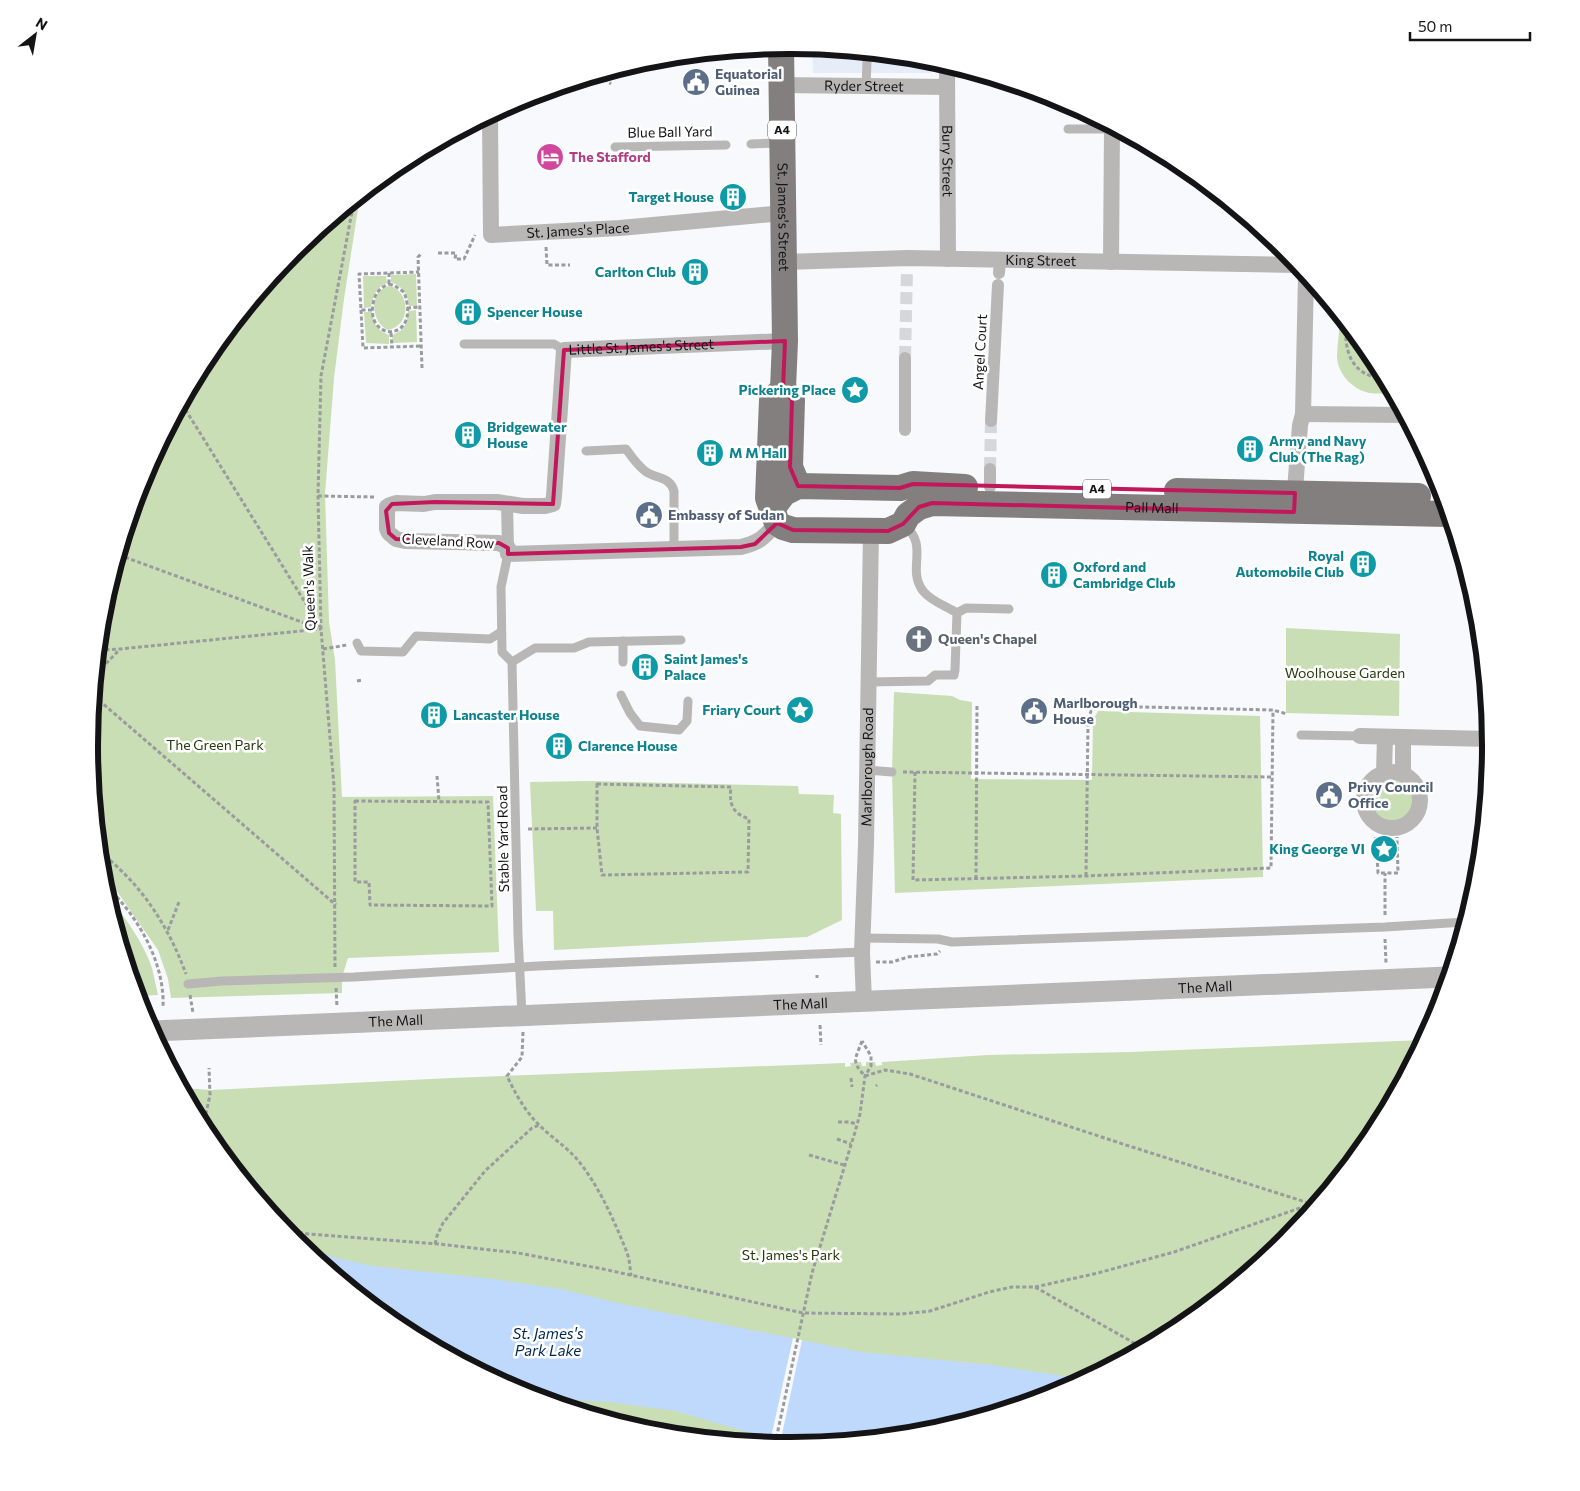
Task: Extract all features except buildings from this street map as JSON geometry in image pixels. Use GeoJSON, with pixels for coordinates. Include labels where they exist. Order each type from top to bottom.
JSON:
{"type":"FeatureCollection","features":[{"type":"Feature","properties":{"kind":"main road","name":"St. James's Street"},"geometry":{"type":"LineString","coordinates":[[775,54],[780,85],[784,213],[785,341],[783,389],[792,400],[790,467],[798,486]]}},
{"type":"Feature","properties":{"kind":"main road","name":"St. James's Street"},"geometry":{"type":"LineString","coordinates":[[774,516],[768,498],[772,400],[783,389]]}},
{"type":"Feature","properties":{"kind":"main road","name":"Pall Mall"},"geometry":{"type":"LineString","coordinates":[[798,486],[900,488],[913,484],[955,487],[990,478],[1441,513]]}},
{"type":"Feature","properties":{"kind":"main road"},"geometry":{"type":"LineString","coordinates":[[774,516],[784,492],[798,486]]}},
{"type":"Feature","properties":{"kind":"main road"},"geometry":{"type":"LineString","coordinates":[[900,488],[909,504],[906,519]]}},
{"type":"Feature","properties":{"kind":"main road","name":"Pall Mall"},"geometry":{"type":"LineString","coordinates":[[774,516],[783,527],[793,530],[888,531],[906,519],[918,507],[932,503],[1294,502],[1435,496]]}},
{"type":"Feature","properties":{"kind":"street","name":"Bury Street"},"geometry":{"type":"LineString","coordinates":[[948,259],[947,86],[950,73]]}},
{"type":"Feature","properties":{"kind":"street","name":"Ryder Street"},"geometry":{"type":"LineString","coordinates":[[780,85],[947,86]]}},
{"type":"Feature","properties":{"kind":"street"},"geometry":{"type":"LineString","coordinates":[[490,122],[491,232]]}},
{"type":"Feature","properties":{"kind":"street"},"geometry":{"type":"LineString","coordinates":[[1111,262],[1112,133]]}},
{"type":"Feature","properties":{"kind":"street","name":"St. James's Place"},"geometry":{"type":"LineString","coordinates":[[491,232],[492,236],[546,231],[620,228],[784,213]]}},
{"type":"Feature","properties":{"kind":"street","name":"King Street"},"geometry":{"type":"LineString","coordinates":[[785,262],[907,264],[948,259],[999,273],[1111,262],[1287,265]]}},
{"type":"Feature","properties":{"kind":"street","name":"Angel Court"},"geometry":{"type":"LineString","coordinates":[[991,421],[999,273]]}},
{"type":"Feature","properties":{"kind":"street"},"geometry":{"type":"LineString","coordinates":[[1294,502],[1300,425],[1303,414],[1306,285]]}},
{"type":"Feature","properties":{"kind":"street","name":"Little St. James's Street"},"geometry":{"type":"LineString","coordinates":[[553,504],[564,350],[785,341]]}},
{"type":"Feature","properties":{"kind":"street"},"geometry":{"type":"LineString","coordinates":[[905,358],[905,430]]}},
{"type":"Feature","properties":{"kind":"street"},"geometry":{"type":"LineString","coordinates":[[1303,414],[1397,415]]}},
{"type":"Feature","properties":{"kind":"street","name":"Cleveland Row"},"geometry":{"type":"LineString","coordinates":[[553,504],[530,506],[444,502],[424,504],[396,503],[390,504],[386,511],[389,534],[396,539],[405,541],[498,543],[508,551],[674,550],[741,547],[755,544],[765,536],[774,516]]}},
{"type":"Feature","properties":{"kind":"street"},"geometry":{"type":"LineString","coordinates":[[507,504],[508,551]]}},
{"type":"Feature","properties":{"kind":"street","name":"Marlborough Road"},"geometry":{"type":"LineString","coordinates":[[864,1002],[863,945],[871,531]]}},
{"type":"Feature","properties":{"kind":"street"},"geometry":{"type":"LineString","coordinates":[[1360,736],[1482,739]]}},
{"type":"Feature","properties":{"kind":"street"},"geometry":{"type":"LineString","coordinates":[[1384,772],[1385,737]]}},
{"type":"Feature","properties":{"kind":"street"},"geometry":{"type":"LineString","coordinates":[[1403,737],[1403,774]]}},
{"type":"Feature","properties":{"kind":"street"},"geometry":{"type":"LineString","coordinates":[[1394,771],[1411,778],[1420,794],[1418,813],[1404,826],[1395,828],[1386,834],[1370,818],[1365,810],[1364,800],[1365,791],[1369,783],[1376,776],[1384,772],[1394,771]]}},
{"type":"Feature","properties":{"kind":"street","name":"The Mall"},"geometry":{"type":"LineString","coordinates":[[161,1031],[1441,977]]}},
{"type":"Feature","properties":{"kind":"lane"},"geometry":{"type":"LineString","coordinates":[[866,87],[867,61]]}},
{"type":"Feature","properties":{"kind":"lane"},"geometry":{"type":"LineString","coordinates":[[1068,129],[1102,128]]}},
{"type":"Feature","properties":{"kind":"lane"},"geometry":{"type":"LineString","coordinates":[[751,144],[782,143]]}},
{"type":"Feature","properties":{"kind":"lane","name":"Blue Ball Yard"},"geometry":{"type":"LineString","coordinates":[[615,147],[726,145]]}},
{"type":"Feature","properties":{"kind":"lane"},"geometry":{"type":"LineString","coordinates":[[464,344],[554,344],[564,350]]}},
{"type":"Feature","properties":{"kind":"lane"},"geometry":{"type":"LineString","coordinates":[[586,451],[626,449],[646,472],[670,483],[674,491],[674,550]]}},
{"type":"Feature","properties":{"kind":"lane"},"geometry":{"type":"LineString","coordinates":[[906,519],[917,542],[916,574],[924,592],[933,600],[957,613]]}},
{"type":"Feature","properties":{"kind":"lane","name":"Stable Yard Road"},"geometry":{"type":"LineString","coordinates":[[508,551],[501,587],[501,632],[502,652],[512,662],[522,1015]]}},
{"type":"Feature","properties":{"kind":"lane"},"geometry":{"type":"LineString","coordinates":[[957,613],[966,608],[1009,608]]}},
{"type":"Feature","properties":{"kind":"lane"},"geometry":{"type":"LineString","coordinates":[[868,682],[928,681],[936,675],[954,675],[957,613]]}},
{"type":"Feature","properties":{"kind":"lane"},"geometry":{"type":"LineString","coordinates":[[357,643],[361,651],[403,652],[416,636],[490,640],[501,632]]}},
{"type":"Feature","properties":{"kind":"lane"},"geometry":{"type":"LineString","coordinates":[[512,662],[535,648],[574,648],[589,642],[681,640]]}},
{"type":"Feature","properties":{"kind":"lane"},"geometry":{"type":"LineString","coordinates":[[623,641],[623,662]]}},
{"type":"Feature","properties":{"kind":"lane"},"geometry":{"type":"LineString","coordinates":[[622,696],[630,714],[640,726],[679,730],[687,721],[688,701]]}},
{"type":"Feature","properties":{"kind":"lane"},"geometry":{"type":"LineString","coordinates":[[1301,734],[1360,736]]}},
{"type":"Feature","properties":{"kind":"lane"},"geometry":{"type":"LineString","coordinates":[[867,770],[892,772]]}},
{"type":"Feature","properties":{"kind":"lane"},"geometry":{"type":"LineString","coordinates":[[188,981],[335,977],[550,966],[938,939],[952,942],[1375,928],[1459,922]]}},
{"type":"Feature","properties":{"kind":"path"},"geometry":{"type":"LineString","coordinates":[[604,79],[611,84]]}},
{"type":"Feature","properties":{"kind":"path","name":"Queen's Walk"},"geometry":{"type":"LineString","coordinates":[[335,977],[334,786],[321,629],[318,496],[321,376],[352,210]]}},
{"type":"Feature","properties":{"kind":"path"},"geometry":{"type":"LineString","coordinates":[[546,231],[548,265],[570,265]]}},
{"type":"Feature","properties":{"kind":"path"},"geometry":{"type":"LineString","coordinates":[[438,253],[456,253],[456,259],[464,259],[477,232],[491,232]]}},
{"type":"Feature","properties":{"kind":"path"},"geometry":{"type":"LineString","coordinates":[[422,253],[418,257],[422,368]]}},
{"type":"Feature","properties":{"kind":"path"},"geometry":{"type":"LineString","coordinates":[[389,272],[389,284]]}},
{"type":"Feature","properties":{"kind":"path"},"geometry":{"type":"LineString","coordinates":[[419,272],[359,274],[363,348],[422,346]]}},
{"type":"Feature","properties":{"kind":"path"},"geometry":{"type":"LineString","coordinates":[[389,284],[404,292],[407,308],[405,324],[397,332],[392,333],[386,332],[378,325],[372,310],[379,289],[389,284]]}},
{"type":"Feature","properties":{"kind":"path"},"geometry":{"type":"LineString","coordinates":[[407,308],[420,307]]}},
{"type":"Feature","properties":{"kind":"path"},"geometry":{"type":"LineString","coordinates":[[361,310],[372,310]]}},
{"type":"Feature","properties":{"kind":"path"},"geometry":{"type":"LineString","coordinates":[[392,333],[392,347]]}},
{"type":"Feature","properties":{"kind":"path"},"geometry":{"type":"LineString","coordinates":[[1346,334],[1346,344],[1352,361],[1357,368],[1375,377]]}},
{"type":"Feature","properties":{"kind":"path"},"geometry":{"type":"LineString","coordinates":[[186,410],[321,629]]}},
{"type":"Feature","properties":{"kind":"path"},"geometry":{"type":"LineString","coordinates":[[318,496],[379,496]]}},
{"type":"Feature","properties":{"kind":"path"},"geometry":{"type":"LineString","coordinates":[[125,557],[321,629]]}},
{"type":"Feature","properties":{"kind":"path"},"geometry":{"type":"LineString","coordinates":[[105,650],[321,629]]}},
{"type":"Feature","properties":{"kind":"path"},"geometry":{"type":"LineString","coordinates":[[323,649],[357,643]]}},
{"type":"Feature","properties":{"kind":"path"},"geometry":{"type":"LineString","coordinates":[[103,667],[120,649]]}},
{"type":"Feature","properties":{"kind":"path"},"geometry":{"type":"LineString","coordinates":[[357,681],[363,680]]}},
{"type":"Feature","properties":{"kind":"path"},"geometry":{"type":"LineString","coordinates":[[100,701],[336,905]]}},
{"type":"Feature","properties":{"kind":"path"},"geometry":{"type":"LineString","coordinates":[[976,879],[977,704]]}},
{"type":"Feature","properties":{"kind":"path"},"geometry":{"type":"LineString","coordinates":[[1086,876],[1088,721],[1091,711],[1100,706],[1273,710],[1287,714]]}},
{"type":"Feature","properties":{"kind":"path"},"geometry":{"type":"LineString","coordinates":[[915,772],[913,880],[1086,876],[1271,868],[1273,710]]}},
{"type":"Feature","properties":{"kind":"path"},"geometry":{"type":"LineString","coordinates":[[892,772],[1272,777]]}},
{"type":"Feature","properties":{"kind":"path"},"geometry":{"type":"LineString","coordinates":[[436,776],[439,801]]}},
{"type":"Feature","properties":{"kind":"path"},"geometry":{"type":"LineString","coordinates":[[597,784],[731,787],[730,798],[733,810],[749,819],[748,872],[602,874],[597,828],[597,784]]}},
{"type":"Feature","properties":{"kind":"path"},"geometry":{"type":"LineString","coordinates":[[355,801],[439,801],[488,802],[492,906],[370,905],[369,882],[355,882],[355,801]]}},
{"type":"Feature","properties":{"kind":"path"},"geometry":{"type":"LineString","coordinates":[[528,829],[597,828]]}},
{"type":"Feature","properties":{"kind":"path"},"geometry":{"type":"LineString","coordinates":[[1386,834],[1398,873],[1378,873],[1386,834]]}},
{"type":"Feature","properties":{"kind":"path"},"geometry":{"type":"LineString","coordinates":[[108,858],[143,893],[168,931],[188,981]]}},
{"type":"Feature","properties":{"kind":"path"},"geometry":{"type":"LineString","coordinates":[[116,896],[150,946],[160,970],[164,1006]]}},
{"type":"Feature","properties":{"kind":"path"},"geometry":{"type":"LineString","coordinates":[[168,931],[179,902]]}},
{"type":"Feature","properties":{"kind":"path"},"geometry":{"type":"LineString","coordinates":[[892,962],[908,956],[937,954],[952,942]]}},
{"type":"Feature","properties":{"kind":"path"},"geometry":{"type":"LineString","coordinates":[[522,1015],[522,1057],[507,1076],[526,1109],[539,1125],[557,1139],[576,1159],[591,1179],[620,1234],[630,1258],[631,1276]]}},
{"type":"Feature","properties":{"kind":"path"},"geometry":{"type":"LineString","coordinates":[[820,1025],[821,1044]]}},
{"type":"Feature","properties":{"kind":"path"},"geometry":{"type":"LineString","coordinates":[[776,1437],[820,1241],[857,1124],[864,1094],[865,1076],[871,1066],[871,1056],[862,1041],[856,1066],[865,1076]]}},
{"type":"Feature","properties":{"kind":"path"},"geometry":{"type":"LineString","coordinates":[[206,1116],[210,1095],[209,1068]]}},
{"type":"Feature","properties":{"kind":"path"},"geometry":{"type":"LineString","coordinates":[[865,1076],[885,1070],[910,1074],[1129,1146],[1310,1202]]}},
{"type":"Feature","properties":{"kind":"path"},"geometry":{"type":"LineString","coordinates":[[851,1078],[852,1087]]}},
{"type":"Feature","properties":{"kind":"path"},"geometry":{"type":"LineString","coordinates":[[838,1122],[857,1124]]}},
{"type":"Feature","properties":{"kind":"path"},"geometry":{"type":"LineString","coordinates":[[435,1244],[443,1223],[488,1167],[532,1128],[539,1125]]}},
{"type":"Feature","properties":{"kind":"path"},"geometry":{"type":"LineString","coordinates":[[837,1139],[851,1144]]}},
{"type":"Feature","properties":{"kind":"path"},"geometry":{"type":"LineString","coordinates":[[810,1155],[844,1165]]}},
{"type":"Feature","properties":{"kind":"path"},"geometry":{"type":"LineString","coordinates":[[298,1232],[518,1253],[559,1260],[803,1313],[900,1314],[930,1311],[992,1291],[1012,1287],[1035,1287],[1098,1273],[1174,1252],[1305,1207]]}},
{"type":"Feature","properties":{"kind":"path"},"geometry":{"type":"LineString","coordinates":[[1035,1287],[1136,1345]]}},
{"type":"Feature","properties":{"kind":"path"},"geometry":{"type":"LineString","coordinates":[[921,1307],[922,1312]]}},
{"type":"Feature","properties":{"kind":"highlighted area"},"geometry":{"type":"Polygon","coordinates":[[[785,341],[783,389],[792,400],[790,467],[798,486],[900,488],[913,484],[1295,493],[1294,512],[932,503],[919,507],[903,524],[888,531],[793,530],[777,523],[755,544],[741,547],[508,554],[508,548],[499,543],[396,539],[389,533],[386,511],[392,504],[435,502],[553,504],[564,350],[785,341]]]}},
{"type":"Feature","properties":{"kind":"shaded area"},"geometry":{"type":"Polygon","coordinates":[[[812,54],[880,60],[931,68],[931,73],[813,73],[812,54]]]}},
{"type":"Feature","properties":{"kind":"green space","name":"The Green Park"},"geometry":{"type":"Polygon","coordinates":[[[359,205],[334,378],[325,494],[329,622],[335,660],[342,797],[493,796],[499,952],[348,958],[342,977],[342,993],[171,998],[168,979],[158,950],[113,886],[104,836],[98,746],[100,700],[104,655],[122,566],[135,523],[151,481],[191,400],[215,361],[241,324],[270,289],[301,256],[359,205]]]}},
{"type":"Feature","properties":{"kind":"green space"},"geometry":{"type":"Polygon","coordinates":[[[416,274],[417,306],[409,306],[404,291],[391,282],[391,275],[416,274]]]}},
{"type":"Feature","properties":{"kind":"green space"},"geometry":{"type":"Polygon","coordinates":[[[363,276],[386,276],[387,283],[376,292],[371,307],[364,308],[363,276]]]}},
{"type":"Feature","properties":{"kind":"green space"},"geometry":{"type":"Polygon","coordinates":[[[389,286],[401,293],[404,300],[405,315],[396,327],[388,330],[378,321],[374,307],[378,294],[382,289],[389,286]]]}},
{"type":"Feature","properties":{"kind":"green space"},"geometry":{"type":"Polygon","coordinates":[[[416,310],[417,342],[393,343],[392,335],[403,329],[408,311],[416,310]]]}},
{"type":"Feature","properties":{"kind":"green space"},"geometry":{"type":"Polygon","coordinates":[[[364,312],[372,312],[377,326],[389,335],[389,344],[366,343],[364,312]]]}},
{"type":"Feature","properties":{"kind":"green space"},"geometry":{"type":"Polygon","coordinates":[[[1339,325],[1385,394],[1369,393],[1357,388],[1343,375],[1337,357],[1339,325]]]}},
{"type":"Feature","properties":{"kind":"green space","name":"Woolhouse Garden"},"geometry":{"type":"Polygon","coordinates":[[[1286,628],[1400,634],[1399,716],[1286,713],[1286,628]]]}},
{"type":"Feature","properties":{"kind":"green space"},"geometry":{"type":"Polygon","coordinates":[[[894,692],[952,696],[960,700],[972,702],[971,779],[1092,780],[1093,720],[1098,711],[1260,716],[1263,877],[895,893],[892,772],[894,692]]]}},
{"type":"Feature","properties":{"kind":"green space"},"geometry":{"type":"Polygon","coordinates":[[[1392,778],[1404,782],[1410,788],[1414,800],[1410,812],[1404,818],[1392,822],[1380,818],[1374,812],[1370,800],[1374,788],[1380,782],[1392,778]]]}},
{"type":"Feature","properties":{"kind":"green space"},"geometry":{"type":"Polygon","coordinates":[[[590,781],[798,786],[799,794],[834,795],[833,813],[841,814],[842,920],[807,937],[554,950],[553,911],[536,911],[530,782],[590,781]]]}},
{"type":"Feature","properties":{"kind":"green space"},"geometry":{"type":"Polygon","coordinates":[[[119,910],[144,949],[152,968],[158,995],[146,996],[135,968],[119,910]]]}},
{"type":"Feature","properties":{"kind":"green space","name":"St. James's Park"},"geometry":{"type":"Polygon","coordinates":[[[1415,1040],[1389,1091],[1365,1130],[1339,1167],[1310,1202],[1246,1266],[1174,1321],[1136,1345],[1096,1366],[1055,1385],[1012,1401],[969,1414],[925,1424],[835,1436],[745,1436],[655,1424],[611,1414],[525,1385],[444,1345],[406,1321],[369,1294],[334,1266],[301,1235],[241,1167],[215,1130],[190,1088],[211,1090],[451,1078],[845,1063],[845,1067],[851,1066],[850,1063],[861,1062],[862,1066],[866,1066],[866,1062],[875,1062],[876,1066],[882,1065],[882,1062],[988,1055],[1130,1052],[1415,1040]]]}},
{"type":"Feature","properties":{"kind":"water","name":"St. James's Park Lake"},"geometry":{"type":"Polygon","coordinates":[[[320,1253],[373,1266],[493,1279],[562,1289],[617,1303],[861,1352],[992,1365],[1072,1377],[1012,1401],[969,1414],[925,1424],[835,1436],[762,1436],[676,1411],[609,1402],[563,1399],[525,1385],[484,1366],[444,1345],[406,1321],[369,1294],[320,1253]]]}},
{"type":"Feature","properties":{"kind":"pier"},"geometry":{"type":"Polygon","coordinates":[[[793,1338],[802,1340],[782,1437],[771,1437],[793,1338]]]}},
{"type":"Feature","properties":{"kind":"tunnel"},"geometry":{"type":"LineString","coordinates":[[905,358],[907,270]]}},
{"type":"Feature","properties":{"kind":"tunnel"},"geometry":{"type":"LineString","coordinates":[[990,469],[991,421]]}},
{"type":"Feature","properties":{"kind":"place","name":"Equatorial Guinea"},"geometry":{"type":"Point","coordinates":[696,82]}},
{"type":"Feature","properties":{"kind":"place","name":"The Stafford"},"geometry":{"type":"Point","coordinates":[550,157]}},
{"type":"Feature","properties":{"kind":"place","name":"Target House"},"geometry":{"type":"Point","coordinates":[733,197]}},
{"type":"Feature","properties":{"kind":"place","name":"Carlton Club"},"geometry":{"type":"Point","coordinates":[695,272]}},
{"type":"Feature","properties":{"kind":"place","name":"Spencer House"},"geometry":{"type":"Point","coordinates":[468,312]}},
{"type":"Feature","properties":{"kind":"place","name":"Pickering Place"},"geometry":{"type":"Point","coordinates":[855,390]}},
{"type":"Feature","properties":{"kind":"place","name":"Bridgewater House"},"geometry":{"type":"Point","coordinates":[468,435]}},
{"type":"Feature","properties":{"kind":"place","name":"Army and Navy Club (The Rag)"},"geometry":{"type":"Point","coordinates":[1250,449]}},
{"type":"Feature","properties":{"kind":"place","name":"M M Hall"},"geometry":{"type":"Point","coordinates":[710,453]}},
{"type":"Feature","properties":{"kind":"place","name":"Embassy of Sudan"},"geometry":{"type":"Point","coordinates":[649,515]}},
{"type":"Feature","properties":{"kind":"place","name":"Royal Automobile Club"},"geometry":{"type":"Point","coordinates":[1363,564]}},
{"type":"Feature","properties":{"kind":"place","name":"Oxford and Cambridge Club"},"geometry":{"type":"Point","coordinates":[1054,575]}},
{"type":"Feature","properties":{"kind":"place","name":"Queen's Chapel"},"geometry":{"type":"Point","coordinates":[919,639]}},
{"type":"Feature","properties":{"kind":"place","name":"Saint James's Palace"},"geometry":{"type":"Point","coordinates":[645,667]}},
{"type":"Feature","properties":{"kind":"place","name":"Friary Court"},"geometry":{"type":"Point","coordinates":[800,710]}},
{"type":"Feature","properties":{"kind":"place","name":"Marlborough House"},"geometry":{"type":"Point","coordinates":[1034,711]}},
{"type":"Feature","properties":{"kind":"place","name":"Lancaster House"},"geometry":{"type":"Point","coordinates":[434,715]}},
{"type":"Feature","properties":{"kind":"place","name":"Clarence House"},"geometry":{"type":"Point","coordinates":[559,746]}},
{"type":"Feature","properties":{"kind":"place","name":"Privy Council Office"},"geometry":{"type":"Point","coordinates":[1329,795]}},
{"type":"Feature","properties":{"kind":"place","name":"King George VI"},"geometry":{"type":"Point","coordinates":[1384,849]}}]}
